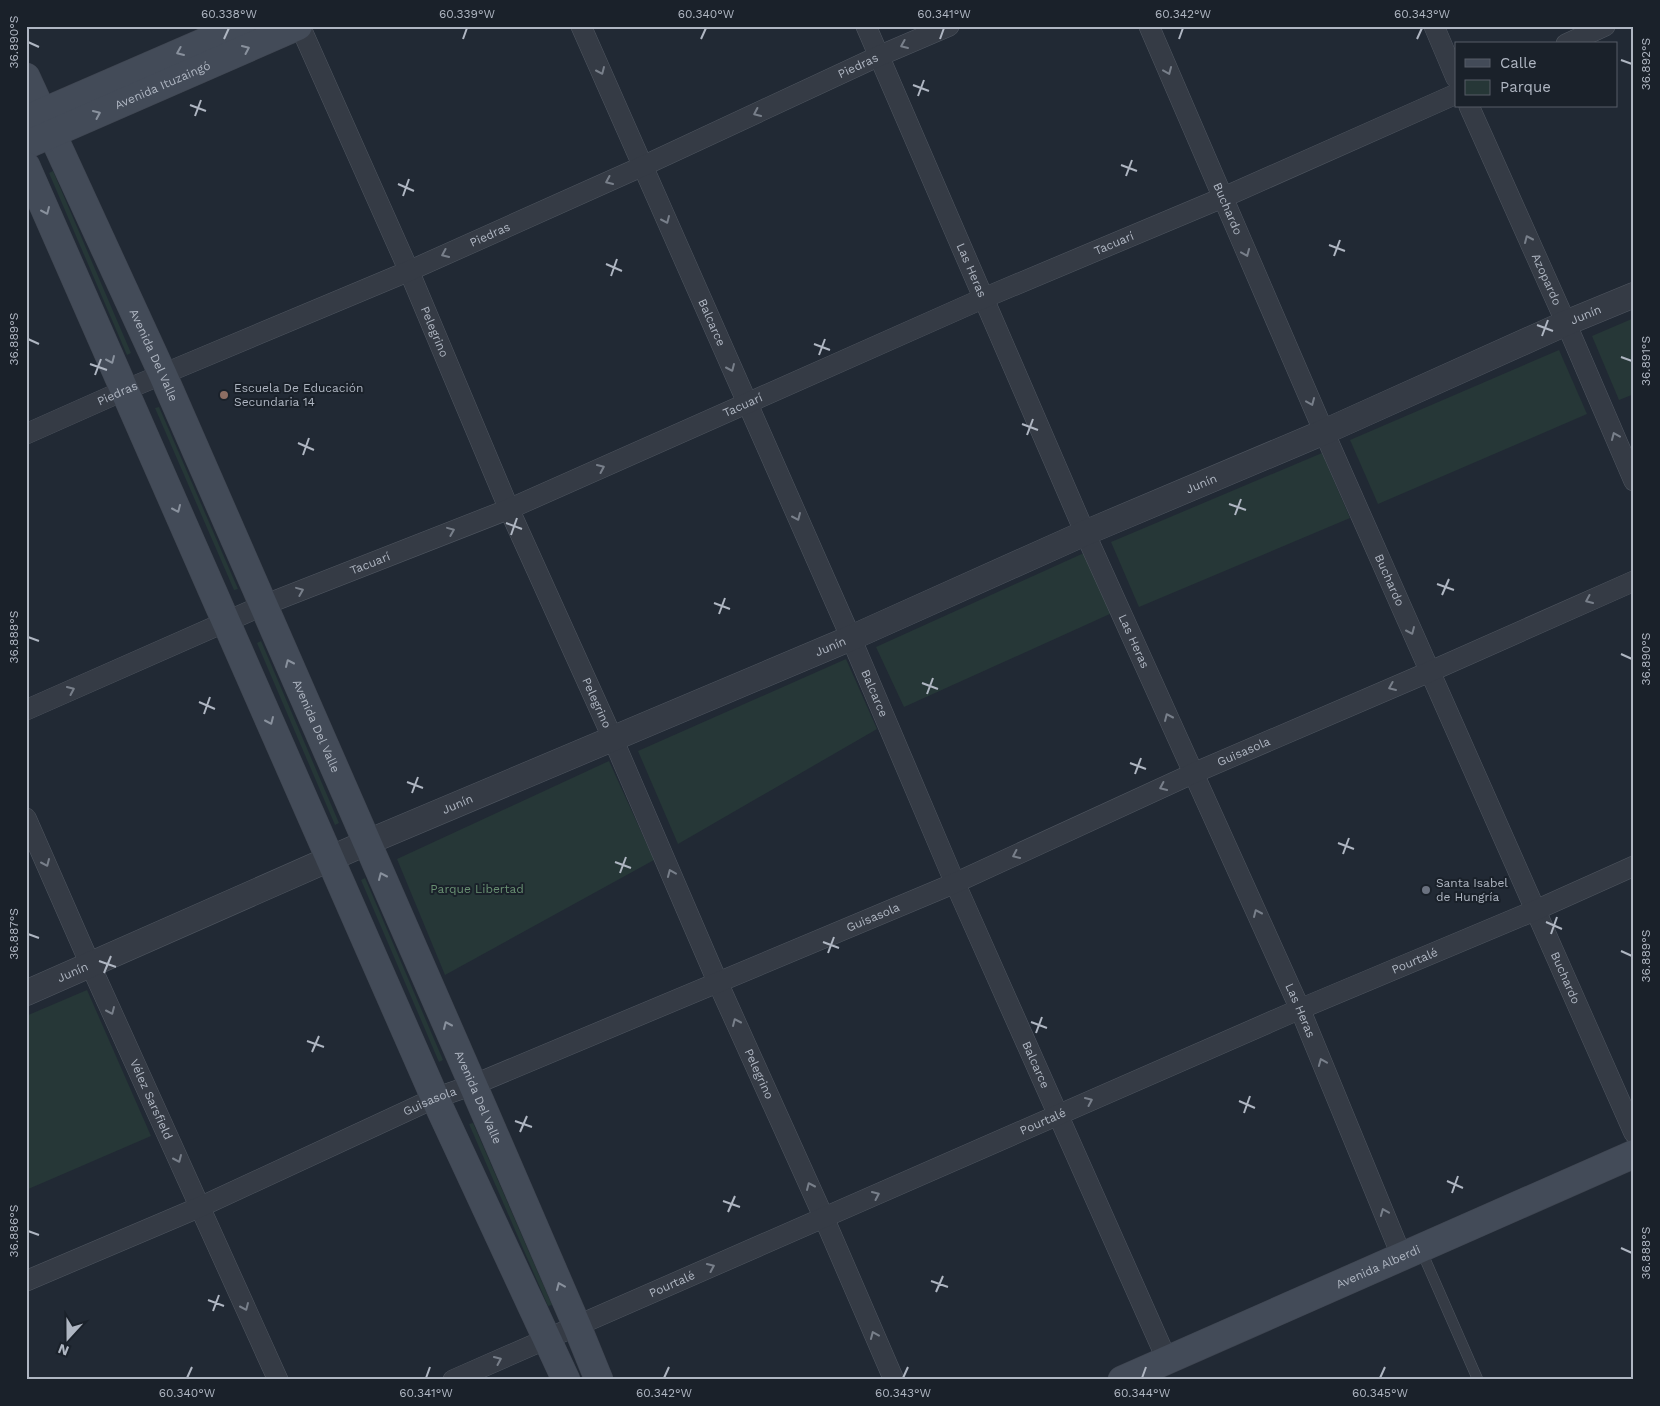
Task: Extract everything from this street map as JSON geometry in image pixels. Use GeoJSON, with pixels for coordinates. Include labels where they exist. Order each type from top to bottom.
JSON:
{"type":"FeatureCollection","features":[{"type":"Feature","properties":{"kind":"main road","name":"Avenida Ituzaingó"},"geometry":{"type":"LineString","coordinates":[[26,145],[40,122],[241,26]]}},
{"type":"Feature","properties":{"kind":"main road","name":"Avenida Ituzaingó"},"geometry":{"type":"LineString","coordinates":[[40,122],[299,26]]}},
{"type":"Feature","properties":{"kind":"main road","name":"Avenida Del Valle"},"geometry":{"type":"LineString","coordinates":[[26,77],[40,122],[163,375],[368,842],[599,1380]]}},
{"type":"Feature","properties":{"kind":"main road"},"geometry":{"type":"LineString","coordinates":[[26,166],[435,1098],[566,1380]]}},
{"type":"Feature","properties":{"kind":"main road","name":"Avenida Alberdi"},"geometry":{"type":"LineString","coordinates":[[1122,1380],[1634,1154]]}},
{"type":"Feature","properties":{"kind":"street","name":"Pelegrino"},"geometry":{"type":"LineString","coordinates":[[299,26],[409,271],[509,509],[613,738],[718,984],[824,1218],[894,1380]]}},
{"type":"Feature","properties":{"kind":"street","name":"Balcarce"},"geometry":{"type":"LineString","coordinates":[[581,26],[851,638],[955,883],[1168,1360]]}},
{"type":"Feature","properties":{"kind":"street","name":"Las Heras"},"geometry":{"type":"LineString","coordinates":[[866,26],[1085,533],[1411,1253]]}},
{"type":"Feature","properties":{"kind":"street","name":"Piedras"},"geometry":{"type":"LineString","coordinates":[[26,434],[125,390],[409,271],[879,56],[949,26]]}},
{"type":"Feature","properties":{"kind":"street","name":"Buchardo"},"geometry":{"type":"LineString","coordinates":[[1150,26],[1222,198],[1324,432],[1634,1133]]}},
{"type":"Feature","properties":{"kind":"street"},"geometry":{"type":"LineString","coordinates":[[1434,26],[1455,76]]}},
{"type":"Feature","properties":{"kind":"street"},"geometry":{"type":"LineString","coordinates":[[1570,42],[1605,26]]}},
{"type":"Feature","properties":{"kind":"street","name":"Tacuarí"},"geometry":{"type":"LineString","coordinates":[[26,710],[264,605],[509,509],[984,298],[1222,198],[1455,94]]}},
{"type":"Feature","properties":{"kind":"street","name":"Azopardo"},"geometry":{"type":"LineString","coordinates":[[1470,108],[1634,480]]}},
{"type":"Feature","properties":{"kind":"street","name":"Junín"},"geometry":{"type":"LineString","coordinates":[[26,993],[368,842],[851,638],[1085,533],[1324,432],[1566,323],[1634,295]]}},
{"type":"Feature","properties":{"kind":"street","name":"Guisasola"},"geometry":{"type":"LineString","coordinates":[[26,1281],[200,1207],[435,1098],[473,1086],[955,883],[1194,773],[1634,581]]}},
{"type":"Feature","properties":{"kind":"street","name":"Vélez Sarsfield"},"geometry":{"type":"LineString","coordinates":[[26,818],[278,1380]]}},
{"type":"Feature","properties":{"kind":"street","name":"Pourtalé"},"geometry":{"type":"LineString","coordinates":[[453,1380],[1058,1114],[1300,1009],[1536,910],[1634,866]]}},
{"type":"Feature","properties":{"kind":"lane"},"geometry":{"type":"LineString","coordinates":[[1411,1253],[1478,1380]]}},
{"type":"Feature","properties":{"kind":"green space"},"geometry":{"type":"Polygon","coordinates":[[[53,171],[131,353],[127,355],[49,173],[53,171]]]}},
{"type":"Feature","properties":{"kind":"green space"},"geometry":{"type":"Polygon","coordinates":[[[1634,318],[1634,394],[1619,400],[1592,336],[1634,318]]]}},
{"type":"Feature","properties":{"kind":"green space"},"geometry":{"type":"Polygon","coordinates":[[[1559,350],[1587,414],[1378,504],[1350,440],[1559,350]]]}},
{"type":"Feature","properties":{"kind":"green space"},"geometry":{"type":"Polygon","coordinates":[[[159,407],[238,589],[234,590],[155,408],[159,407]]]}},
{"type":"Feature","properties":{"kind":"green space"},"geometry":{"type":"Polygon","coordinates":[[[1322,453],[1350,518],[1139,607],[1111,542],[1322,453]]]}},
{"type":"Feature","properties":{"kind":"green space"},"geometry":{"type":"Polygon","coordinates":[[[1084,553],[1112,613],[904,707],[876,647],[1084,553]]]}},
{"type":"Feature","properties":{"kind":"green space"},"geometry":{"type":"Polygon","coordinates":[[[261,641],[339,823],[335,825],[257,643],[261,641]]]}},
{"type":"Feature","properties":{"kind":"green space"},"geometry":{"type":"Polygon","coordinates":[[[846,659],[877,729],[678,844],[638,751],[846,659]]]}},
{"type":"Feature","properties":{"kind":"green space","name":"Parque Libertad"},"geometry":{"type":"Polygon","coordinates":[[[609,761],[654,860],[445,975],[397,859],[609,761]]]}},
{"type":"Feature","properties":{"kind":"green space"},"geometry":{"type":"Polygon","coordinates":[[[365,878],[443,1060],[439,1062],[361,880],[365,878]]]}},
{"type":"Feature","properties":{"kind":"green space"},"geometry":{"type":"Polygon","coordinates":[[[87,990],[151,1136],[26,1190],[26,1016],[87,990]]]}},
{"type":"Feature","properties":{"kind":"green space"},"geometry":{"type":"Polygon","coordinates":[[[473,1123],[552,1305],[548,1306],[469,1124],[473,1123]]]}},
{"type":"Feature","properties":{"kind":"place","name":"Escuela De Educación Secundaria 14"},"geometry":{"type":"Point","coordinates":[224,395]}},
{"type":"Feature","properties":{"kind":"place","name":"Santa Isabel de Hungría"},"geometry":{"type":"Point","coordinates":[1426,890]}}]}
